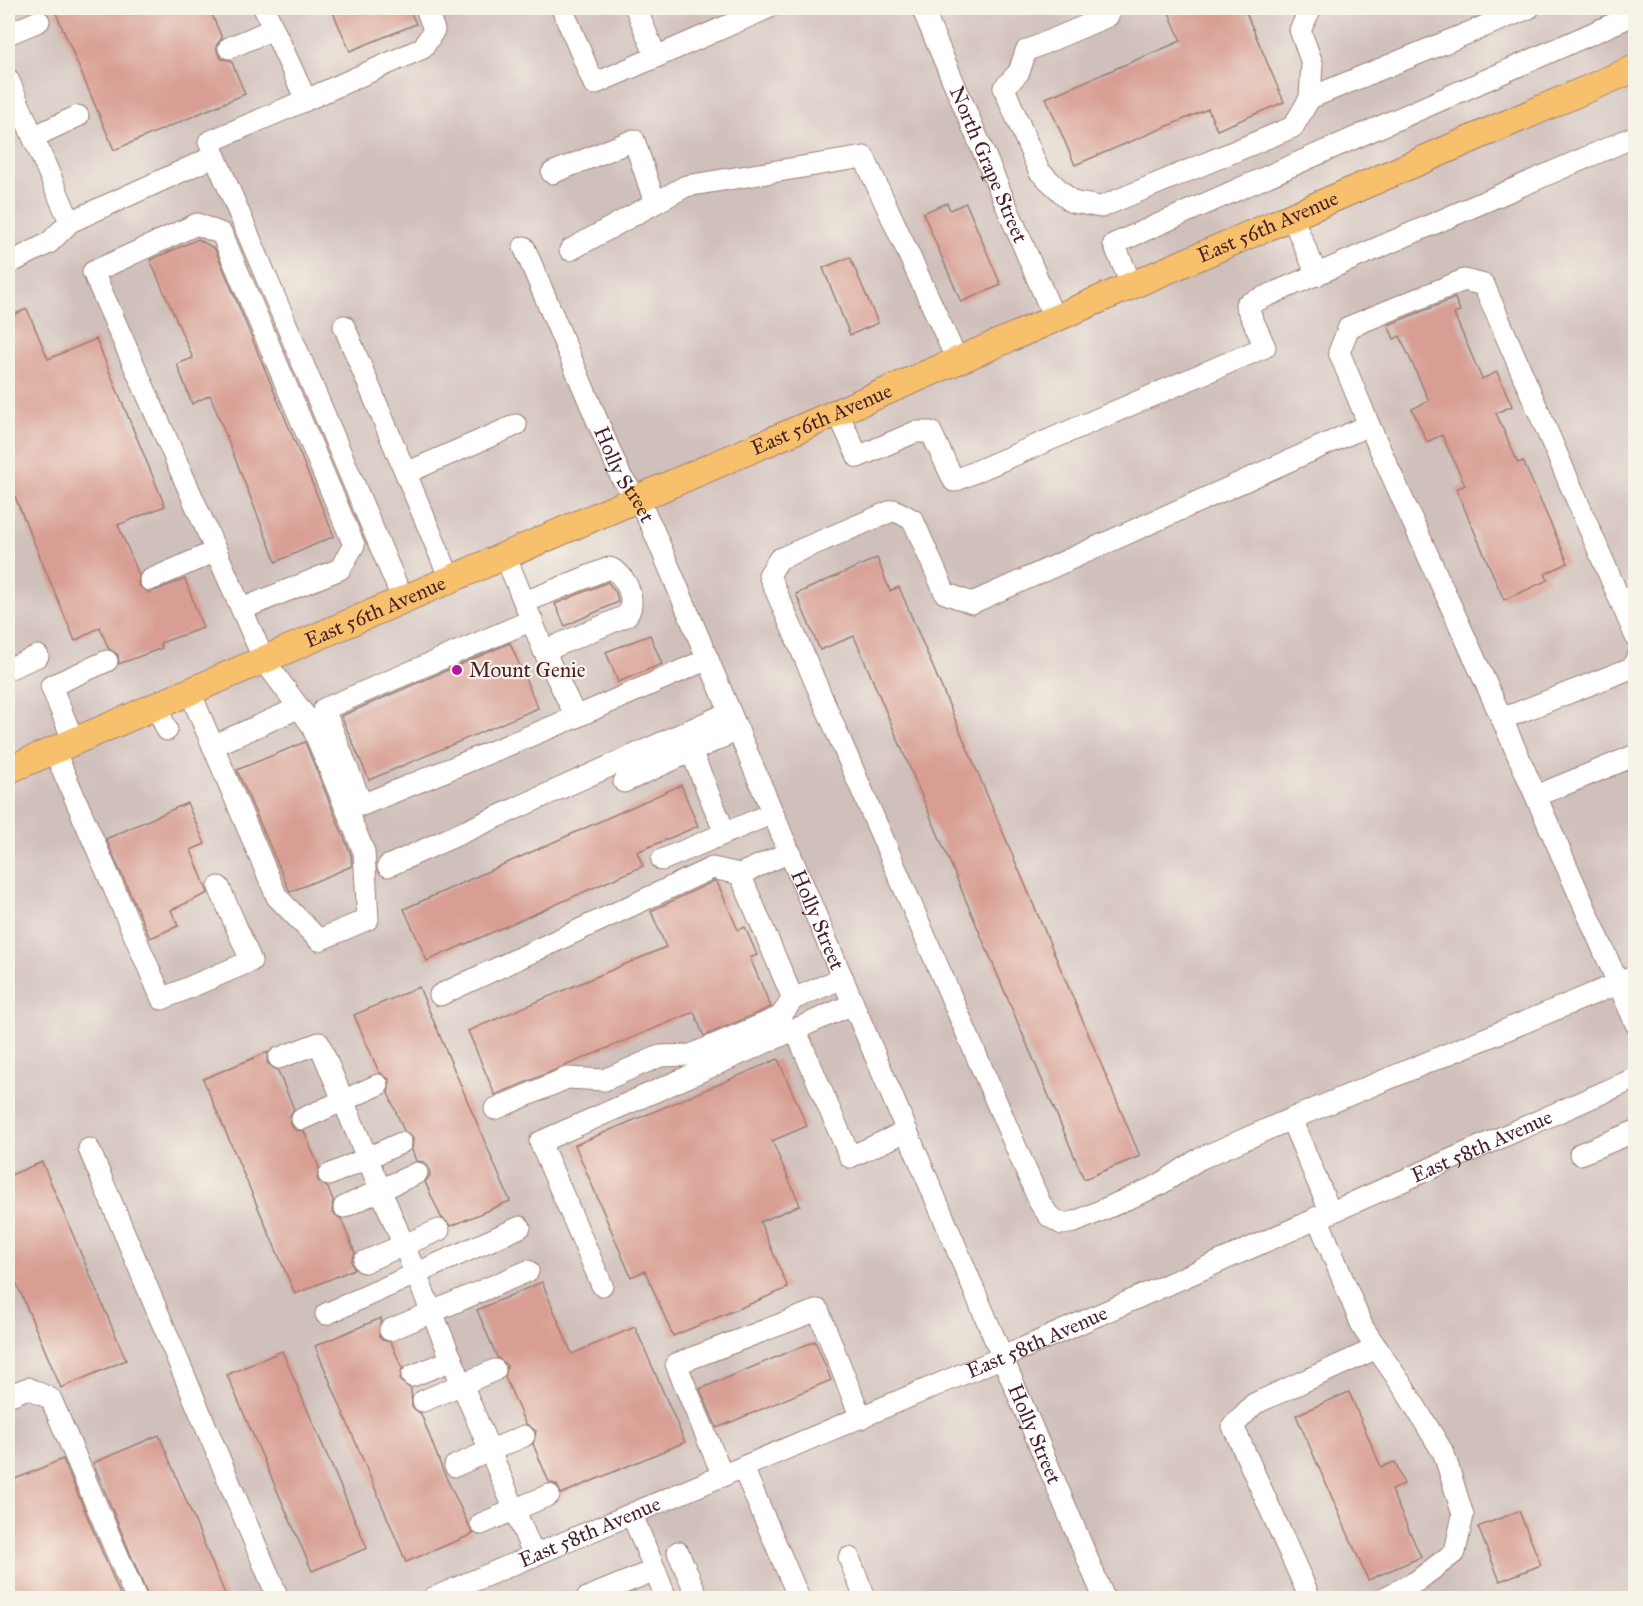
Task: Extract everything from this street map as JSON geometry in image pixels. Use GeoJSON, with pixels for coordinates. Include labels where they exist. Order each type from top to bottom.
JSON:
{"type":"FeatureCollection","features":[{"type":"Feature","properties":{"kind":"main road","name":"East 56th Avenue"},"geometry":{"type":"LineString","coordinates":[[8,771],[64,746],[162,718],[190,692],[1635,68]]}},
{"type":"Feature","properties":{"kind":"street"},"geometry":{"type":"LineString","coordinates":[[264,8],[306,100]]}},
{"type":"Feature","properties":{"kind":"street"},"geometry":{"type":"LineString","coordinates":[[403,600],[209,142],[423,48],[434,30],[426,8]]}},
{"type":"Feature","properties":{"kind":"street"},"geometry":{"type":"LineString","coordinates":[[562,8],[594,84],[768,8]]}},
{"type":"Feature","properties":{"kind":"street"},"geometry":{"type":"LineString","coordinates":[[636,8],[656,57]]}},
{"type":"Feature","properties":{"kind":"street","name":"North Grape Street"},"geometry":{"type":"LineString","coordinates":[[922,8],[1055,320]]}},
{"type":"Feature","properties":{"kind":"street"},"geometry":{"type":"LineString","coordinates":[[1104,8],[1108,16],[1026,51],[1019,72],[1004,88],[1040,171],[1072,202],[1101,207],[1293,127],[1310,98],[1312,63],[1300,30],[1311,8]]}},
{"type":"Feature","properties":{"kind":"street"},"geometry":{"type":"LineString","coordinates":[[1310,98],[1528,8]]}},
{"type":"Feature","properties":{"kind":"street"},"geometry":{"type":"LineString","coordinates":[[1132,286],[1114,244],[1635,14]]}},
{"type":"Feature","properties":{"kind":"street"},"geometry":{"type":"LineString","coordinates":[[8,34],[39,21]]}},
{"type":"Feature","properties":{"kind":"street"},"geometry":{"type":"LineString","coordinates":[[230,48],[273,28]]}},
{"type":"Feature","properties":{"kind":"street"},"geometry":{"type":"LineString","coordinates":[[8,79],[70,222]]}},
{"type":"Feature","properties":{"kind":"street"},"geometry":{"type":"LineString","coordinates":[[33,137],[78,116]]}},
{"type":"Feature","properties":{"kind":"street"},"geometry":{"type":"LineString","coordinates":[[838,413],[858,458],[915,432],[931,432],[954,482],[1265,347],[1246,305],[1635,136]]}},
{"type":"Feature","properties":{"kind":"street"},"geometry":{"type":"LineString","coordinates":[[552,173],[634,140],[655,203]]}},
{"type":"Feature","properties":{"kind":"street"},"geometry":{"type":"LineString","coordinates":[[8,264],[49,243],[70,222],[216,156]]}},
{"type":"Feature","properties":{"kind":"street"},"geometry":{"type":"LineString","coordinates":[[570,250],[686,186],[864,157],[958,362]]}},
{"type":"Feature","properties":{"kind":"street"},"geometry":{"type":"LineString","coordinates":[[1292,217],[1317,275]]}},
{"type":"Feature","properties":{"kind":"street"},"geometry":{"type":"LineString","coordinates":[[190,692],[278,897],[320,940],[368,919],[364,852],[311,724],[264,660],[93,272],[197,224],[222,234],[354,545],[340,569],[242,609]]}},
{"type":"Feature","properties":{"kind":"street","name":"Holly Street"},"geometry":{"type":"LineString","coordinates":[[524,247],[621,477],[637,498],[652,527],[1104,1599]]}},
{"type":"Feature","properties":{"kind":"street"},"geometry":{"type":"LineString","coordinates":[[1635,637],[1484,285],[1464,280],[1349,327],[1339,352],[1369,425],[1536,796],[1627,980],[1635,1024]]}},
{"type":"Feature","properties":{"kind":"street"},"geometry":{"type":"LineString","coordinates":[[344,326],[450,579]]}},
{"type":"Feature","properties":{"kind":"street"},"geometry":{"type":"LineString","coordinates":[[406,473],[516,425]]}},
{"type":"Feature","properties":{"kind":"street"},"geometry":{"type":"LineString","coordinates":[[1369,425],[972,603],[945,592],[913,520],[894,510],[779,559],[769,575],[1040,1203],[1049,1216],[1062,1224],[1075,1222],[1159,1185],[1199,1159],[1627,980]]}},
{"type":"Feature","properties":{"kind":"street"},"geometry":{"type":"LineString","coordinates":[[150,580],[216,551]]}},
{"type":"Feature","properties":{"kind":"street"},"geometry":{"type":"LineString","coordinates":[[505,555],[544,651],[576,717]]}},
{"type":"Feature","properties":{"kind":"street"},"geometry":{"type":"LineString","coordinates":[[544,651],[626,616],[631,610],[632,603],[622,576],[609,568],[529,611],[324,709],[362,805],[576,717],[708,658]]}},
{"type":"Feature","properties":{"kind":"street"},"geometry":{"type":"LineString","coordinates":[[8,669],[38,656]]}},
{"type":"Feature","properties":{"kind":"street"},"geometry":{"type":"LineString","coordinates":[[1502,719],[1634,667],[1635,659]]}},
{"type":"Feature","properties":{"kind":"street"},"geometry":{"type":"LineString","coordinates":[[107,661],[51,686],[64,746],[162,999],[251,961],[219,887]]}},
{"type":"Feature","properties":{"kind":"street"},"geometry":{"type":"LineString","coordinates":[[213,746],[298,708]]}},
{"type":"Feature","properties":{"kind":"street"},"geometry":{"type":"LineString","coordinates":[[624,782],[691,751],[734,721]]}},
{"type":"Feature","properties":{"kind":"street"},"geometry":{"type":"LineString","coordinates":[[388,866],[734,721]]}},
{"type":"Feature","properties":{"kind":"street"},"geometry":{"type":"LineString","coordinates":[[691,751],[725,833]]}},
{"type":"Feature","properties":{"kind":"street"},"geometry":{"type":"LineString","coordinates":[[1536,796],[1635,755]]}},
{"type":"Feature","properties":{"kind":"street"},"geometry":{"type":"LineString","coordinates":[[662,860],[773,813]]}},
{"type":"Feature","properties":{"kind":"street"},"geometry":{"type":"LineString","coordinates":[[440,995],[712,868],[740,874],[790,852]]}},
{"type":"Feature","properties":{"kind":"street"},"geometry":{"type":"LineString","coordinates":[[740,874],[793,999]]}},
{"type":"Feature","properties":{"kind":"street"},"geometry":{"type":"LineString","coordinates":[[495,1109],[567,1078],[604,1080],[660,1056],[691,1055],[780,1017],[793,999],[843,978]]}},
{"type":"Feature","properties":{"kind":"street"},"geometry":{"type":"LineString","coordinates":[[602,1285],[540,1142],[854,1004]]}},
{"type":"Feature","properties":{"kind":"street"},"geometry":{"type":"LineString","coordinates":[[795,1029],[850,1157],[907,1131]]}},
{"type":"Feature","properties":{"kind":"street"},"geometry":{"type":"LineString","coordinates":[[279,1058],[319,1043],[534,1556]]}},
{"type":"Feature","properties":{"kind":"street","name":"East 58th Avenue"},"geometry":{"type":"LineString","coordinates":[[433,1599],[1003,1357],[1635,1078]]}},
{"type":"Feature","properties":{"kind":"street"},"geometry":{"type":"LineString","coordinates":[[302,1119],[378,1085]]}},
{"type":"Feature","properties":{"kind":"street"},"geometry":{"type":"LineString","coordinates":[[1291,1119],[1363,1328],[1444,1454],[1463,1515],[1455,1552],[1417,1581],[1383,1599]]}},
{"type":"Feature","properties":{"kind":"street"},"geometry":{"type":"LineString","coordinates":[[1580,1154],[1635,1131]]}},
{"type":"Feature","properties":{"kind":"street"},"geometry":{"type":"LineString","coordinates":[[329,1174],[401,1143]]}},
{"type":"Feature","properties":{"kind":"street"},"geometry":{"type":"LineString","coordinates":[[90,1149],[278,1599]]}},
{"type":"Feature","properties":{"kind":"street"},"geometry":{"type":"LineString","coordinates":[[344,1207],[417,1173]]}},
{"type":"Feature","properties":{"kind":"street"},"geometry":{"type":"LineString","coordinates":[[326,1314],[520,1227]]}},
{"type":"Feature","properties":{"kind":"street"},"geometry":{"type":"LineString","coordinates":[[364,1262],[439,1230]]}},
{"type":"Feature","properties":{"kind":"street"},"geometry":{"type":"LineString","coordinates":[[390,1330],[528,1271]]}},
{"type":"Feature","properties":{"kind":"street"},"geometry":{"type":"LineString","coordinates":[[723,1476],[676,1364],[818,1310],[861,1418]]}},
{"type":"Feature","properties":{"kind":"street"},"geometry":{"type":"LineString","coordinates":[[1310,1599],[1233,1426],[1254,1404],[1377,1348]]}},
{"type":"Feature","properties":{"kind":"street"},"geometry":{"type":"LineString","coordinates":[[412,1376],[452,1360]]}},
{"type":"Feature","properties":{"kind":"street"},"geometry":{"type":"LineString","coordinates":[[423,1401],[495,1370]]}},
{"type":"Feature","properties":{"kind":"street"},"geometry":{"type":"LineString","coordinates":[[8,1396],[28,1388],[51,1399],[136,1599]]}},
{"type":"Feature","properties":{"kind":"street"},"geometry":{"type":"LineString","coordinates":[[455,1466],[524,1436]]}},
{"type":"Feature","properties":{"kind":"street"},"geometry":{"type":"LineString","coordinates":[[743,1468],[800,1598]]}},
{"type":"Feature","properties":{"kind":"street"},"geometry":{"type":"LineString","coordinates":[[481,1524],[549,1495]]}},
{"type":"Feature","properties":{"kind":"street"},"geometry":{"type":"LineString","coordinates":[[632,1515],[666,1599]]}},
{"type":"Feature","properties":{"kind":"street"},"geometry":{"type":"LineString","coordinates":[[678,1552],[698,1599]]}},
{"type":"Feature","properties":{"kind":"street"},"geometry":{"type":"LineString","coordinates":[[849,1558],[865,1599]]}},
{"type":"Feature","properties":{"kind":"street"},"geometry":{"type":"LineString","coordinates":[[587,1599],[655,1570]]}},
{"type":"Feature","properties":{"kind":"shaded area"},"geometry":{"type":"Polygon","coordinates":[[[8,8],[1635,8],[1635,1598],[8,1598],[8,8]]]}},
{"type":"Feature","properties":{"kind":"building"},"geometry":{"type":"Polygon","coordinates":[[[54,8],[209,8],[222,38],[216,46],[218,54],[222,59],[231,60],[245,94],[114,150],[54,8]]]}},
{"type":"Feature","properties":{"kind":"building"},"geometry":{"type":"Polygon","coordinates":[[[331,8],[409,8],[416,24],[350,51],[331,8]]]}},
{"type":"Feature","properties":{"kind":"building"},"geometry":{"type":"Polygon","coordinates":[[[1167,8],[1244,8],[1284,102],[1217,130],[1208,109],[1075,165],[1046,98],[1181,41],[1167,8]]]}},
{"type":"Feature","properties":{"kind":"building"},"geometry":{"type":"Polygon","coordinates":[[[947,203],[950,210],[966,203],[1001,285],[961,302],[923,213],[947,203]]]}},
{"type":"Feature","properties":{"kind":"building"},"geometry":{"type":"Polygon","coordinates":[[[198,239],[215,249],[334,536],[276,562],[210,395],[192,404],[177,364],[193,358],[150,260],[198,239]]]}},
{"type":"Feature","properties":{"kind":"building"},"geometry":{"type":"Polygon","coordinates":[[[850,257],[878,323],[850,335],[823,268],[850,257]]]}},
{"type":"Feature","properties":{"kind":"building"},"geometry":{"type":"Polygon","coordinates":[[[1455,298],[1460,311],[1454,314],[1482,379],[1497,372],[1512,406],[1496,413],[1518,463],[1523,461],[1568,563],[1545,574],[1548,580],[1504,600],[1456,489],[1465,485],[1442,435],[1427,442],[1412,409],[1429,401],[1400,336],[1394,339],[1388,325],[1455,298]]]}},
{"type":"Feature","properties":{"kind":"building"},"geometry":{"type":"Polygon","coordinates":[[[27,309],[48,359],[96,339],[165,506],[118,525],[139,575],[138,585],[149,593],[185,579],[203,628],[160,643],[162,648],[119,664],[118,655],[108,648],[100,627],[75,641],[8,480],[8,317],[27,309]]]}},
{"type":"Feature","properties":{"kind":"building"},"geometry":{"type":"Polygon","coordinates":[[[877,558],[890,591],[899,587],[1140,1156],[1084,1179],[854,636],[820,650],[796,594],[877,558]]]}},
{"type":"Feature","properties":{"kind":"building"},"geometry":{"type":"Polygon","coordinates":[[[608,582],[616,593],[618,602],[565,626],[555,604],[608,582]]]}},
{"type":"Feature","properties":{"kind":"building"},"geometry":{"type":"Polygon","coordinates":[[[650,635],[662,664],[618,682],[606,652],[650,635]]]}},
{"type":"Feature","properties":{"kind":"building"},"geometry":{"type":"Polygon","coordinates":[[[510,643],[538,708],[369,780],[341,716],[510,643]]]}},
{"type":"Feature","properties":{"kind":"building"},"geometry":{"type":"Polygon","coordinates":[[[305,742],[351,855],[352,866],[290,892],[237,770],[305,742]]]}},
{"type":"Feature","properties":{"kind":"building"},"geometry":{"type":"Polygon","coordinates":[[[681,785],[698,826],[637,852],[643,866],[427,961],[404,909],[681,785]]]}},
{"type":"Feature","properties":{"kind":"building"},"geometry":{"type":"Polygon","coordinates":[[[187,803],[205,844],[191,850],[208,893],[171,910],[178,926],[150,938],[106,839],[187,803]]]}},
{"type":"Feature","properties":{"kind":"building"},"geometry":{"type":"Polygon","coordinates":[[[714,881],[717,882],[738,930],[745,927],[757,955],[750,958],[771,1007],[704,1036],[694,1012],[495,1095],[468,1031],[666,947],[651,911],[714,881]]]}},
{"type":"Feature","properties":{"kind":"building"},"geometry":{"type":"Polygon","coordinates":[[[419,987],[510,1201],[451,1226],[441,1217],[425,1182],[430,1175],[429,1168],[424,1162],[416,1161],[412,1150],[413,1138],[404,1131],[388,1093],[390,1080],[379,1072],[354,1015],[419,987]]]}},
{"type":"Feature","properties":{"kind":"building"},"geometry":{"type":"Polygon","coordinates":[[[268,1052],[267,1063],[278,1071],[294,1109],[289,1117],[290,1124],[295,1130],[304,1131],[319,1167],[317,1180],[328,1188],[333,1200],[332,1212],[341,1219],[355,1253],[351,1261],[354,1269],[295,1294],[203,1079],[268,1052]]]}},
{"type":"Feature","properties":{"kind":"building"},"geometry":{"type":"Polygon","coordinates":[[[778,1059],[807,1126],[772,1141],[800,1205],[760,1222],[788,1288],[673,1336],[645,1271],[631,1277],[575,1145],[778,1059]]]}},
{"type":"Feature","properties":{"kind":"building"},"geometry":{"type":"Polygon","coordinates":[[[42,1162],[126,1360],[61,1388],[8,1263],[8,1176],[42,1162]]]}},
{"type":"Feature","properties":{"kind":"building"},"geometry":{"type":"Polygon","coordinates":[[[542,1282],[572,1354],[635,1327],[685,1442],[561,1494],[557,1485],[549,1482],[533,1444],[536,1431],[525,1423],[505,1377],[507,1366],[497,1357],[477,1310],[542,1282]]]}},
{"type":"Feature","properties":{"kind":"building"},"geometry":{"type":"Polygon","coordinates":[[[381,1318],[379,1336],[391,1342],[402,1368],[400,1381],[411,1389],[412,1407],[421,1414],[443,1471],[473,1534],[406,1562],[315,1346],[381,1318]]]}},
{"type":"Feature","properties":{"kind":"building"},"geometry":{"type":"Polygon","coordinates":[[[815,1341],[831,1380],[717,1428],[700,1389],[815,1341]]]}},
{"type":"Feature","properties":{"kind":"building"},"geometry":{"type":"Polygon","coordinates":[[[282,1351],[367,1548],[312,1571],[227,1375],[282,1351]]]}},
{"type":"Feature","properties":{"kind":"building"},"geometry":{"type":"Polygon","coordinates":[[[1349,1392],[1381,1467],[1395,1462],[1404,1484],[1391,1490],[1421,1557],[1368,1580],[1296,1415],[1349,1392]]]}},
{"type":"Feature","properties":{"kind":"building"},"geometry":{"type":"Polygon","coordinates":[[[159,1435],[227,1599],[149,1599],[93,1463],[159,1435]]]}},
{"type":"Feature","properties":{"kind":"building"},"geometry":{"type":"Polygon","coordinates":[[[63,1459],[122,1599],[8,1599],[8,1482],[63,1459]]]}},
{"type":"Feature","properties":{"kind":"building"},"geometry":{"type":"Polygon","coordinates":[[[1519,1511],[1541,1565],[1500,1581],[1478,1527],[1519,1511]]]}},
{"type":"Feature","properties":{"kind":"place","name":"Mount Genie"},"geometry":{"type":"Point","coordinates":[457,670]}}]}
